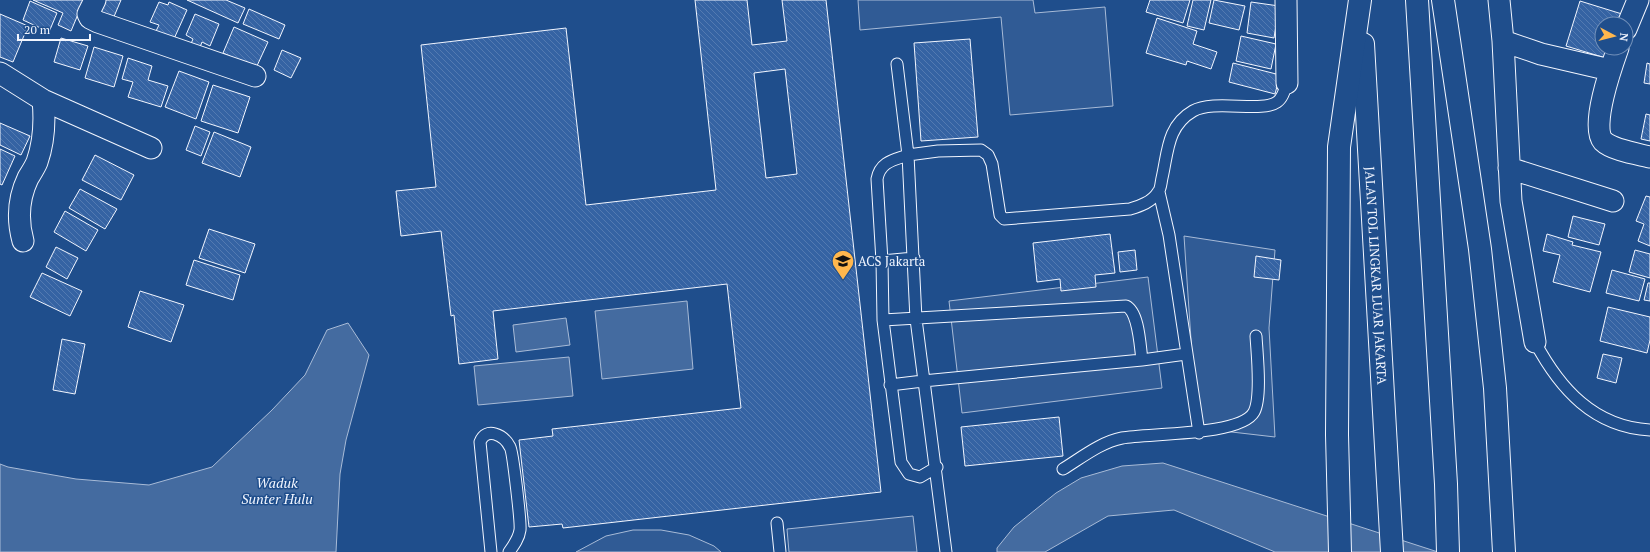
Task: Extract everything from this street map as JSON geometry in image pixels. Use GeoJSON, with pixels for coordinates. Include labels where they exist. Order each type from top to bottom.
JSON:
{"type":"FeatureCollection","features":[{"type":"Feature","properties":{"kind":"highway"},"geometry":{"type":"LineString","coordinates":[[1340,552],[1337,435],[1339,146],[1360,0]]}},
{"type":"Feature","properties":{"kind":"highway","name":"JALAN TOL LINGKAR LUAR JAKARTA"},"geometry":{"type":"LineString","coordinates":[[1360,0],[1392,552]]}},
{"type":"Feature","properties":{"kind":"highway"},"geometry":{"type":"LineString","coordinates":[[1417,0],[1446,484],[1448,552]]}},
{"type":"Feature","properties":{"kind":"highway"},"geometry":{"type":"LineString","coordinates":[[1443,0],[1481,257],[1495,388],[1504,552]]}},
{"type":"Feature","properties":{"kind":"street"},"geometry":{"type":"LineString","coordinates":[[95,0],[88,14],[90,18],[98,22],[255,76]]}},
{"type":"Feature","properties":{"kind":"street"},"geometry":{"type":"LineString","coordinates":[[1286,0],[1287,83]]}},
{"type":"Feature","properties":{"kind":"street"},"geometry":{"type":"LineString","coordinates":[[1499,0],[1503,41],[1511,201],[1535,342]]}},
{"type":"Feature","properties":{"kind":"street"},"geometry":{"type":"LineString","coordinates":[[1631,16],[1638,0]]}},
{"type":"Feature","properties":{"kind":"street"},"geometry":{"type":"LineString","coordinates":[[1503,41],[1541,54],[1610,70]]}},
{"type":"Feature","properties":{"kind":"street"},"geometry":{"type":"LineString","coordinates":[[1615,56],[1610,70],[1600,113],[1599,131],[1602,140],[1615,148],[1650,157]]}},
{"type":"Feature","properties":{"kind":"street"},"geometry":{"type":"LineString","coordinates":[[0,73],[43,100],[151,148]]}},
{"type":"Feature","properties":{"kind":"street"},"geometry":{"type":"LineString","coordinates":[[22,241],[18,225],[19,205],[27,180],[37,161],[45,118],[43,100]]}},
{"type":"Feature","properties":{"kind":"street"},"geometry":{"type":"LineString","coordinates":[[1509,168],[1614,201]]}},
{"type":"Feature","properties":{"kind":"lane"},"geometry":{"type":"LineString","coordinates":[[897,64],[908,155],[916,319],[923,381],[937,467],[946,552]]}},
{"type":"Feature","properties":{"kind":"lane"},"geometry":{"type":"LineString","coordinates":[[1199,432],[1169,235],[1159,192],[1171,136],[1177,124],[1194,111],[1219,106],[1267,106],[1277,102],[1284,93],[1287,83]]}},
{"type":"Feature","properties":{"kind":"lane"},"geometry":{"type":"LineString","coordinates":[[937,467],[920,477],[909,474],[901,462],[890,386],[883,320],[882,261],[877,179],[878,173],[883,166],[888,161],[908,155],[938,151],[982,150],[988,155],[992,164],[1000,215],[1004,219],[1130,209],[1145,204],[1159,192]]}},
{"type":"Feature","properties":{"kind":"lane"},"geometry":{"type":"LineString","coordinates":[[882,261],[914,258]]}},
{"type":"Feature","properties":{"kind":"lane"},"geometry":{"type":"LineString","coordinates":[[883,320],[1126,306],[1130,308],[1135,317],[1142,360]]}},
{"type":"Feature","properties":{"kind":"lane"},"geometry":{"type":"LineString","coordinates":[[1063,468],[1108,442],[1122,438],[1199,432],[1245,420],[1252,416],[1255,411],[1258,394],[1256,336]]}},
{"type":"Feature","properties":{"kind":"lane"},"geometry":{"type":"LineString","coordinates":[[1535,342],[1554,375],[1572,394],[1594,413],[1614,423],[1635,429],[1650,430]]}},
{"type":"Feature","properties":{"kind":"lane"},"geometry":{"type":"LineString","coordinates":[[890,386],[923,381],[1142,360],[1186,354]]}},
{"type":"Feature","properties":{"kind":"lane"},"geometry":{"type":"LineString","coordinates":[[491,552],[480,442],[482,437],[487,434],[502,436],[511,447],[521,525],[518,538],[509,552]]}},
{"type":"Feature","properties":{"kind":"lane"},"geometry":{"type":"LineString","coordinates":[[777,523],[780,552]]}},
{"type":"Feature","properties":{"kind":"shaded area"},"geometry":{"type":"Polygon","coordinates":[[[858,0],[1033,0],[1035,13],[1105,7],[1113,106],[1010,115],[1001,17],[860,30],[858,0]]]}},
{"type":"Feature","properties":{"kind":"shaded area"},"geometry":{"type":"Polygon","coordinates":[[[1184,236],[1275,250],[1269,328],[1275,437],[1197,428],[1184,236]]]}},
{"type":"Feature","properties":{"kind":"shaded area"},"geometry":{"type":"Polygon","coordinates":[[[1148,277],[1162,388],[962,413],[949,301],[1148,277]]]}},
{"type":"Feature","properties":{"kind":"shaded area"},"geometry":{"type":"Polygon","coordinates":[[[913,516],[917,552],[789,552],[787,529],[913,516]]]}},
{"type":"Feature","properties":{"kind":"shaded area"},"geometry":{"type":"Polygon","coordinates":[[[633,530],[661,530],[689,535],[714,546],[721,552],[576,552],[606,536],[633,530]]]}},
{"type":"Feature","properties":{"kind":"water"},"geometry":{"type":"Polygon","coordinates":[[[687,301],[693,369],[602,379],[595,311],[687,301]]]}},
{"type":"Feature","properties":{"kind":"water"},"geometry":{"type":"Polygon","coordinates":[[[566,318],[570,345],[516,352],[513,325],[566,318]]]}},
{"type":"Feature","properties":{"kind":"water","name":"Waduk Sunter Hulu"},"geometry":{"type":"Polygon","coordinates":[[[348,323],[369,355],[346,440],[340,474],[336,552],[0,552],[0,464],[8,467],[76,479],[149,485],[212,467],[272,410],[305,375],[327,330],[348,323]]]}},
{"type":"Feature","properties":{"kind":"water"},"geometry":{"type":"Polygon","coordinates":[[[569,357],[573,396],[478,405],[474,366],[569,357]]]}},
{"type":"Feature","properties":{"kind":"water"},"geometry":{"type":"Polygon","coordinates":[[[1163,463],[1438,552],[1275,552],[1174,510],[1108,516],[1045,552],[997,552],[997,548],[1014,527],[1056,493],[1081,478],[1122,466],[1163,463]]]}},
{"type":"Feature","properties":{"kind":"building"},"geometry":{"type":"Polygon","coordinates":[[[33,0],[84,0],[71,31],[58,25],[63,13],[33,0]]]}},
{"type":"Feature","properties":{"kind":"building"},"geometry":{"type":"Polygon","coordinates":[[[103,0],[121,0],[113,19],[98,12],[103,0]]]}},
{"type":"Feature","properties":{"kind":"building"},"geometry":{"type":"Polygon","coordinates":[[[187,0],[226,0],[245,8],[238,23],[187,0]]]}},
{"type":"Feature","properties":{"kind":"building"},"geometry":{"type":"Polygon","coordinates":[[[695,0],[747,0],[752,45],[787,41],[782,0],[826,0],[881,492],[563,528],[562,524],[529,527],[519,440],[553,436],[552,429],[741,408],[727,284],[493,311],[498,359],[459,364],[454,315],[451,316],[441,231],[401,236],[396,191],[436,187],[421,45],[566,28],[586,205],[716,190],[695,0]],[[785,69],[754,73],[766,178],[797,174],[785,69]]]}},
{"type":"Feature","properties":{"kind":"building"},"geometry":{"type":"Polygon","coordinates":[[[1150,0],[1190,0],[1183,23],[1146,12],[1150,0]]]}},
{"type":"Feature","properties":{"kind":"building"},"geometry":{"type":"Polygon","coordinates":[[[1193,0],[1211,0],[1204,30],[1187,26],[1193,0]]]}},
{"type":"Feature","properties":{"kind":"building"},"geometry":{"type":"Polygon","coordinates":[[[1214,0],[1245,6],[1239,30],[1209,23],[1214,0]]]}},
{"type":"Feature","properties":{"kind":"building"},"geometry":{"type":"Polygon","coordinates":[[[30,1],[57,13],[49,32],[23,20],[30,1]]]}},
{"type":"Feature","properties":{"kind":"building"},"geometry":{"type":"Polygon","coordinates":[[[1580,1],[1622,14],[1621,16],[1594,16],[1594,54],[1566,46],[1580,1]]]}},
{"type":"Feature","properties":{"kind":"building"},"geometry":{"type":"Polygon","coordinates":[[[159,2],[168,5],[169,2],[187,10],[173,41],[155,33],[159,25],[150,22],[159,2]]]}},
{"type":"Feature","properties":{"kind":"building"},"geometry":{"type":"Polygon","coordinates":[[[1251,2],[1279,6],[1274,38],[1247,33],[1251,2]]]}},
{"type":"Feature","properties":{"kind":"building"},"geometry":{"type":"Polygon","coordinates":[[[249,9],[285,25],[279,39],[243,24],[249,9]]]}},
{"type":"Feature","properties":{"kind":"building"},"geometry":{"type":"Polygon","coordinates":[[[0,14],[28,26],[13,62],[0,57],[0,14]]]}},
{"type":"Feature","properties":{"kind":"building"},"geometry":{"type":"Polygon","coordinates":[[[195,14],[219,24],[210,46],[202,42],[199,50],[190,46],[193,39],[186,35],[195,14]]]}},
{"type":"Feature","properties":{"kind":"building"},"geometry":{"type":"Polygon","coordinates":[[[1157,18],[1197,31],[1193,44],[1217,52],[1211,69],[1187,61],[1186,65],[1146,53],[1157,18]]]}},
{"type":"Feature","properties":{"kind":"building"},"geometry":{"type":"Polygon","coordinates":[[[234,27],[268,42],[256,68],[223,53],[234,27]]]}},
{"type":"Feature","properties":{"kind":"building"},"geometry":{"type":"Polygon","coordinates":[[[1241,36],[1276,44],[1271,69],[1236,61],[1241,36]]]}},
{"type":"Feature","properties":{"kind":"building"},"geometry":{"type":"Polygon","coordinates":[[[61,38],[88,46],[80,70],[54,62],[61,38]]]}},
{"type":"Feature","properties":{"kind":"building"},"geometry":{"type":"Polygon","coordinates":[[[970,39],[978,137],[921,141],[914,43],[970,39]]]}},
{"type":"Feature","properties":{"kind":"building"},"geometry":{"type":"Polygon","coordinates":[[[94,47],[123,56],[114,87],[85,78],[94,47]]]}},
{"type":"Feature","properties":{"kind":"building"},"geometry":{"type":"Polygon","coordinates":[[[282,50],[301,58],[291,78],[274,70],[282,50]]]}},
{"type":"Feature","properties":{"kind":"building"},"geometry":{"type":"Polygon","coordinates":[[[1599,56],[1610,56],[1609,59],[1599,56]]]}},
{"type":"Feature","properties":{"kind":"building"},"geometry":{"type":"Polygon","coordinates":[[[128,58],[152,66],[148,80],[168,86],[161,107],[128,97],[133,82],[122,79],[128,58]]]}},
{"type":"Feature","properties":{"kind":"building"},"geometry":{"type":"Polygon","coordinates":[[[1233,63],[1280,75],[1275,94],[1229,82],[1233,63]]]}},
{"type":"Feature","properties":{"kind":"building"},"geometry":{"type":"Polygon","coordinates":[[[1647,63],[1650,64],[1650,84],[1644,83],[1647,63]]]}},
{"type":"Feature","properties":{"kind":"building"},"geometry":{"type":"Polygon","coordinates":[[[179,71],[209,82],[196,119],[165,107],[179,71]]]}},
{"type":"Feature","properties":{"kind":"building"},"geometry":{"type":"Polygon","coordinates":[[[213,85],[250,97],[238,133],[201,121],[213,85]]]}},
{"type":"Feature","properties":{"kind":"building"},"geometry":{"type":"Polygon","coordinates":[[[1646,114],[1650,115],[1650,141],[1641,139],[1646,114]]]}},
{"type":"Feature","properties":{"kind":"building"},"geometry":{"type":"Polygon","coordinates":[[[0,123],[30,136],[21,155],[0,145],[0,123]]]}},
{"type":"Feature","properties":{"kind":"building"},"geometry":{"type":"Polygon","coordinates":[[[195,126],[210,132],[201,156],[186,150],[195,126]]]}},
{"type":"Feature","properties":{"kind":"building"},"geometry":{"type":"Polygon","coordinates":[[[214,132],[251,147],[240,177],[202,163],[214,132]]]}},
{"type":"Feature","properties":{"kind":"building"},"geometry":{"type":"Polygon","coordinates":[[[0,149],[15,156],[2,185],[0,184],[0,149]]]}},
{"type":"Feature","properties":{"kind":"building"},"geometry":{"type":"Polygon","coordinates":[[[95,155],[134,175],[121,200],[82,180],[95,155]]]}},
{"type":"Feature","properties":{"kind":"building"},"geometry":{"type":"Polygon","coordinates":[[[80,189],[117,209],[105,229],[69,208],[80,189]]]}},
{"type":"Feature","properties":{"kind":"building"},"geometry":{"type":"Polygon","coordinates":[[[1646,196],[1650,197],[1650,246],[1638,241],[1644,224],[1636,221],[1646,196]]]}},
{"type":"Feature","properties":{"kind":"building"},"geometry":{"type":"Polygon","coordinates":[[[65,211],[98,230],[86,251],[54,232],[65,211]]]}},
{"type":"Feature","properties":{"kind":"building"},"geometry":{"type":"Polygon","coordinates":[[[1573,216],[1605,224],[1599,245],[1568,237],[1573,216]]]}},
{"type":"Feature","properties":{"kind":"building"},"geometry":{"type":"Polygon","coordinates":[[[209,229],[255,244],[245,273],[199,258],[209,229]]]}},
{"type":"Feature","properties":{"kind":"building"},"geometry":{"type":"Polygon","coordinates":[[[1110,234],[1115,273],[1095,275],[1096,287],[1061,291],[1060,279],[1037,282],[1033,243],[1110,234]]]}},
{"type":"Feature","properties":{"kind":"building"},"geometry":{"type":"Polygon","coordinates":[[[1547,234],[1573,242],[1572,245],[1601,252],[1590,292],[1553,282],[1560,255],[1543,251],[1547,234]]]}},
{"type":"Feature","properties":{"kind":"building"},"geometry":{"type":"Polygon","coordinates":[[[56,247],[78,258],[67,279],[46,267],[56,247]]]}},
{"type":"Feature","properties":{"kind":"building"},"geometry":{"type":"Polygon","coordinates":[[[1135,250],[1137,270],[1120,272],[1118,252],[1135,250]]]}},
{"type":"Feature","properties":{"kind":"building"},"geometry":{"type":"Polygon","coordinates":[[[1635,250],[1650,254],[1650,278],[1629,272],[1635,250]]]}},
{"type":"Feature","properties":{"kind":"building"},"geometry":{"type":"Polygon","coordinates":[[[1256,256],[1281,260],[1279,280],[1254,277],[1256,256]]]}},
{"type":"Feature","properties":{"kind":"building"},"geometry":{"type":"Polygon","coordinates":[[[194,260],[240,275],[233,300],[186,285],[194,260]]]}},
{"type":"Feature","properties":{"kind":"building"},"geometry":{"type":"Polygon","coordinates":[[[1612,270],[1645,279],[1639,301],[1606,293],[1612,270]]]}},
{"type":"Feature","properties":{"kind":"building"},"geometry":{"type":"Polygon","coordinates":[[[42,273],[82,291],[70,316],[30,297],[42,273]]]}},
{"type":"Feature","properties":{"kind":"building"},"geometry":{"type":"Polygon","coordinates":[[[1648,283],[1650,283],[1650,301],[1644,300],[1648,283]]]}},
{"type":"Feature","properties":{"kind":"building"},"geometry":{"type":"Polygon","coordinates":[[[140,291],[184,305],[171,342],[128,327],[140,291]]]}},
{"type":"Feature","properties":{"kind":"building"},"geometry":{"type":"Polygon","coordinates":[[[1608,307],[1650,317],[1650,340],[1647,353],[1600,341],[1608,307]]]}},
{"type":"Feature","properties":{"kind":"building"},"geometry":{"type":"Polygon","coordinates":[[[62,339],[85,344],[75,394],[53,390],[62,339]]]}},
{"type":"Feature","properties":{"kind":"building"},"geometry":{"type":"Polygon","coordinates":[[[1603,354],[1622,358],[1616,383],[1597,378],[1603,354]]]}},
{"type":"Feature","properties":{"kind":"building"},"geometry":{"type":"Polygon","coordinates":[[[1059,417],[1063,456],[965,466],[961,427],[1059,417]]]}},
{"type":"Feature","properties":{"kind":"place","name":"ACS Jakarta"},"geometry":{"type":"Point","coordinates":[843,280]}}]}
